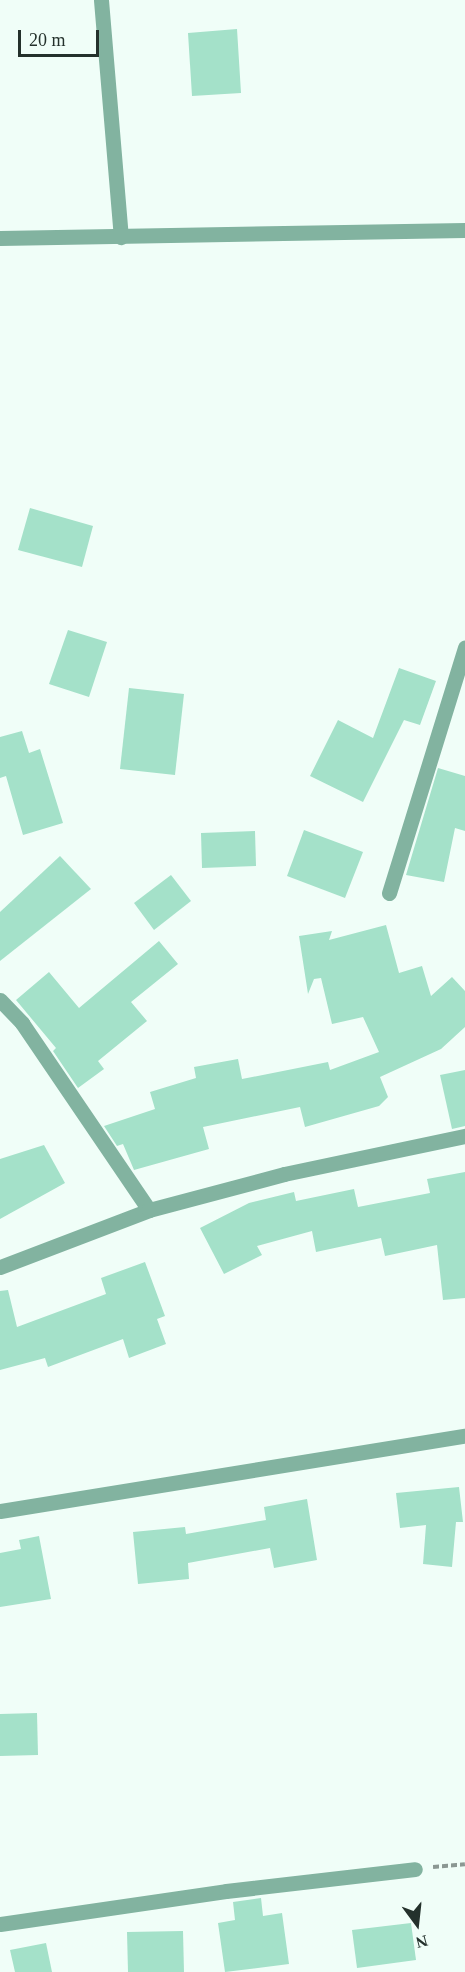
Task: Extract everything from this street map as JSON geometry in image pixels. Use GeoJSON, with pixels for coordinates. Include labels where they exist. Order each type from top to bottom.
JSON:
{"type":"FeatureCollection","features":[{"type":"Feature","properties":{"kind":"street"},"geometry":{"type":"LineString","coordinates":[[101,0],[121,237]]}},
{"type":"Feature","properties":{"kind":"street"},"geometry":{"type":"LineString","coordinates":[[0,238],[465,230]]}},
{"type":"Feature","properties":{"kind":"street"},"geometry":{"type":"LineString","coordinates":[[389,893],[465,647]]}},
{"type":"Feature","properties":{"kind":"street"},"geometry":{"type":"LineString","coordinates":[[0,1000],[28,1033],[149,1210]]}},
{"type":"Feature","properties":{"kind":"street"},"geometry":{"type":"LineString","coordinates":[[0,1267],[149,1210],[284,1174],[465,1136]]}},
{"type":"Feature","properties":{"kind":"street"},"geometry":{"type":"LineString","coordinates":[[0,1511],[465,1436]]}},
{"type":"Feature","properties":{"kind":"street"},"geometry":{"type":"LineString","coordinates":[[0,1924],[226,1891],[415,1869]]}},
{"type":"Feature","properties":{"kind":"path"},"geometry":{"type":"LineString","coordinates":[[415,1869],[465,1864]]}},
{"type":"Feature","properties":{"kind":"building"},"geometry":{"type":"Polygon","coordinates":[[[237,29],[241,93],[192,96],[188,33],[237,29]]]}},
{"type":"Feature","properties":{"kind":"building"},"geometry":{"type":"Polygon","coordinates":[[[30,508],[93,526],[82,567],[18,550],[30,508]]]}},
{"type":"Feature","properties":{"kind":"building"},"geometry":{"type":"Polygon","coordinates":[[[68,630],[107,642],[89,697],[49,684],[68,630]]]}},
{"type":"Feature","properties":{"kind":"building"},"geometry":{"type":"Polygon","coordinates":[[[399,668],[436,681],[420,725],[404,720],[363,802],[310,776],[338,720],[373,738],[399,668]]]}},
{"type":"Feature","properties":{"kind":"building"},"geometry":{"type":"Polygon","coordinates":[[[129,688],[184,694],[175,775],[120,769],[129,688]]]}},
{"type":"Feature","properties":{"kind":"building"},"geometry":{"type":"Polygon","coordinates":[[[22,731],[29,753],[40,749],[63,823],[23,835],[6,776],[0,778],[0,737],[22,731]]]}},
{"type":"Feature","properties":{"kind":"building"},"geometry":{"type":"Polygon","coordinates":[[[438,768],[465,776],[465,831],[455,828],[444,882],[406,875],[438,768]]]}},
{"type":"Feature","properties":{"kind":"building"},"geometry":{"type":"Polygon","coordinates":[[[304,830],[363,852],[345,898],[287,876],[304,830]]]}},
{"type":"Feature","properties":{"kind":"building"},"geometry":{"type":"Polygon","coordinates":[[[255,831],[256,866],[202,868],[201,833],[255,831]]]}},
{"type":"Feature","properties":{"kind":"building"},"geometry":{"type":"Polygon","coordinates":[[[60,856],[91,889],[0,961],[0,912],[60,856]]]}},
{"type":"Feature","properties":{"kind":"building"},"geometry":{"type":"Polygon","coordinates":[[[171,875],[191,901],[154,930],[134,903],[171,875]]]}},
{"type":"Feature","properties":{"kind":"building"},"geometry":{"type":"Polygon","coordinates":[[[386,925],[399,973],[422,966],[431,996],[452,977],[465,991],[465,1027],[441,1049],[380,1077],[388,1097],[379,1106],[305,1127],[300,1107],[203,1127],[209,1149],[134,1170],[123,1144],[117,1146],[104,1126],[155,1109],[150,1092],[196,1078],[194,1067],[238,1059],[242,1079],[328,1062],[330,1070],[379,1052],[363,1017],[332,1024],[321,978],[314,979],[308,994],[299,936],[332,931],[329,940],[386,925]]]}},
{"type":"Feature","properties":{"kind":"building"},"geometry":{"type":"Polygon","coordinates":[[[159,941],[178,964],[131,1002],[147,1021],[98,1061],[104,1069],[78,1088],[53,1051],[56,1048],[16,1000],[49,972],[79,1008],[159,941]]]}},
{"type":"Feature","properties":{"kind":"building"},"geometry":{"type":"Polygon","coordinates":[[[465,1070],[465,1126],[452,1129],[440,1075],[465,1070]]]}},
{"type":"Feature","properties":{"kind":"building"},"geometry":{"type":"Polygon","coordinates":[[[44,1145],[65,1183],[0,1219],[0,1159],[44,1145]]]}},
{"type":"Feature","properties":{"kind":"building"},"geometry":{"type":"Polygon","coordinates":[[[465,1172],[465,1298],[443,1300],[437,1245],[385,1256],[381,1238],[316,1252],[312,1231],[257,1246],[262,1255],[224,1274],[200,1228],[249,1203],[294,1192],[296,1201],[354,1189],[358,1207],[430,1193],[427,1179],[465,1172]]]}},
{"type":"Feature","properties":{"kind":"building"},"geometry":{"type":"Polygon","coordinates":[[[145,1262],[165,1316],[157,1319],[166,1344],[129,1358],[123,1339],[48,1367],[45,1358],[0,1370],[0,1291],[8,1290],[17,1327],[106,1294],[101,1278],[145,1262]]]}},
{"type":"Feature","properties":{"kind":"building"},"geometry":{"type":"Polygon","coordinates":[[[459,1487],[463,1522],[456,1522],[452,1567],[423,1564],[426,1525],[400,1528],[396,1493],[459,1487]]]}},
{"type":"Feature","properties":{"kind":"building"},"geometry":{"type":"Polygon","coordinates":[[[307,1499],[317,1560],[274,1568],[270,1548],[188,1563],[189,1579],[138,1584],[133,1532],[185,1527],[186,1534],[266,1520],[264,1507],[307,1499]]]}},
{"type":"Feature","properties":{"kind":"building"},"geometry":{"type":"Polygon","coordinates":[[[39,1536],[51,1599],[0,1607],[0,1553],[21,1549],[19,1540],[39,1536]]]}},
{"type":"Feature","properties":{"kind":"building"},"geometry":{"type":"Polygon","coordinates":[[[37,1713],[38,1755],[0,1756],[0,1714],[37,1713]]]}},
{"type":"Feature","properties":{"kind":"building"},"geometry":{"type":"Polygon","coordinates":[[[261,1898],[263,1916],[282,1913],[289,1964],[225,1972],[218,1923],[235,1920],[233,1902],[261,1898]]]}},
{"type":"Feature","properties":{"kind":"building"},"geometry":{"type":"Polygon","coordinates":[[[411,1923],[416,1960],[357,1968],[352,1930],[411,1923]]]}},
{"type":"Feature","properties":{"kind":"building"},"geometry":{"type":"Polygon","coordinates":[[[183,1931],[184,1972],[128,1972],[127,1932],[183,1931]]]}},
{"type":"Feature","properties":{"kind":"building"},"geometry":{"type":"Polygon","coordinates":[[[46,1943],[52,1972],[15,1972],[10,1950],[46,1943]]]}}]}
